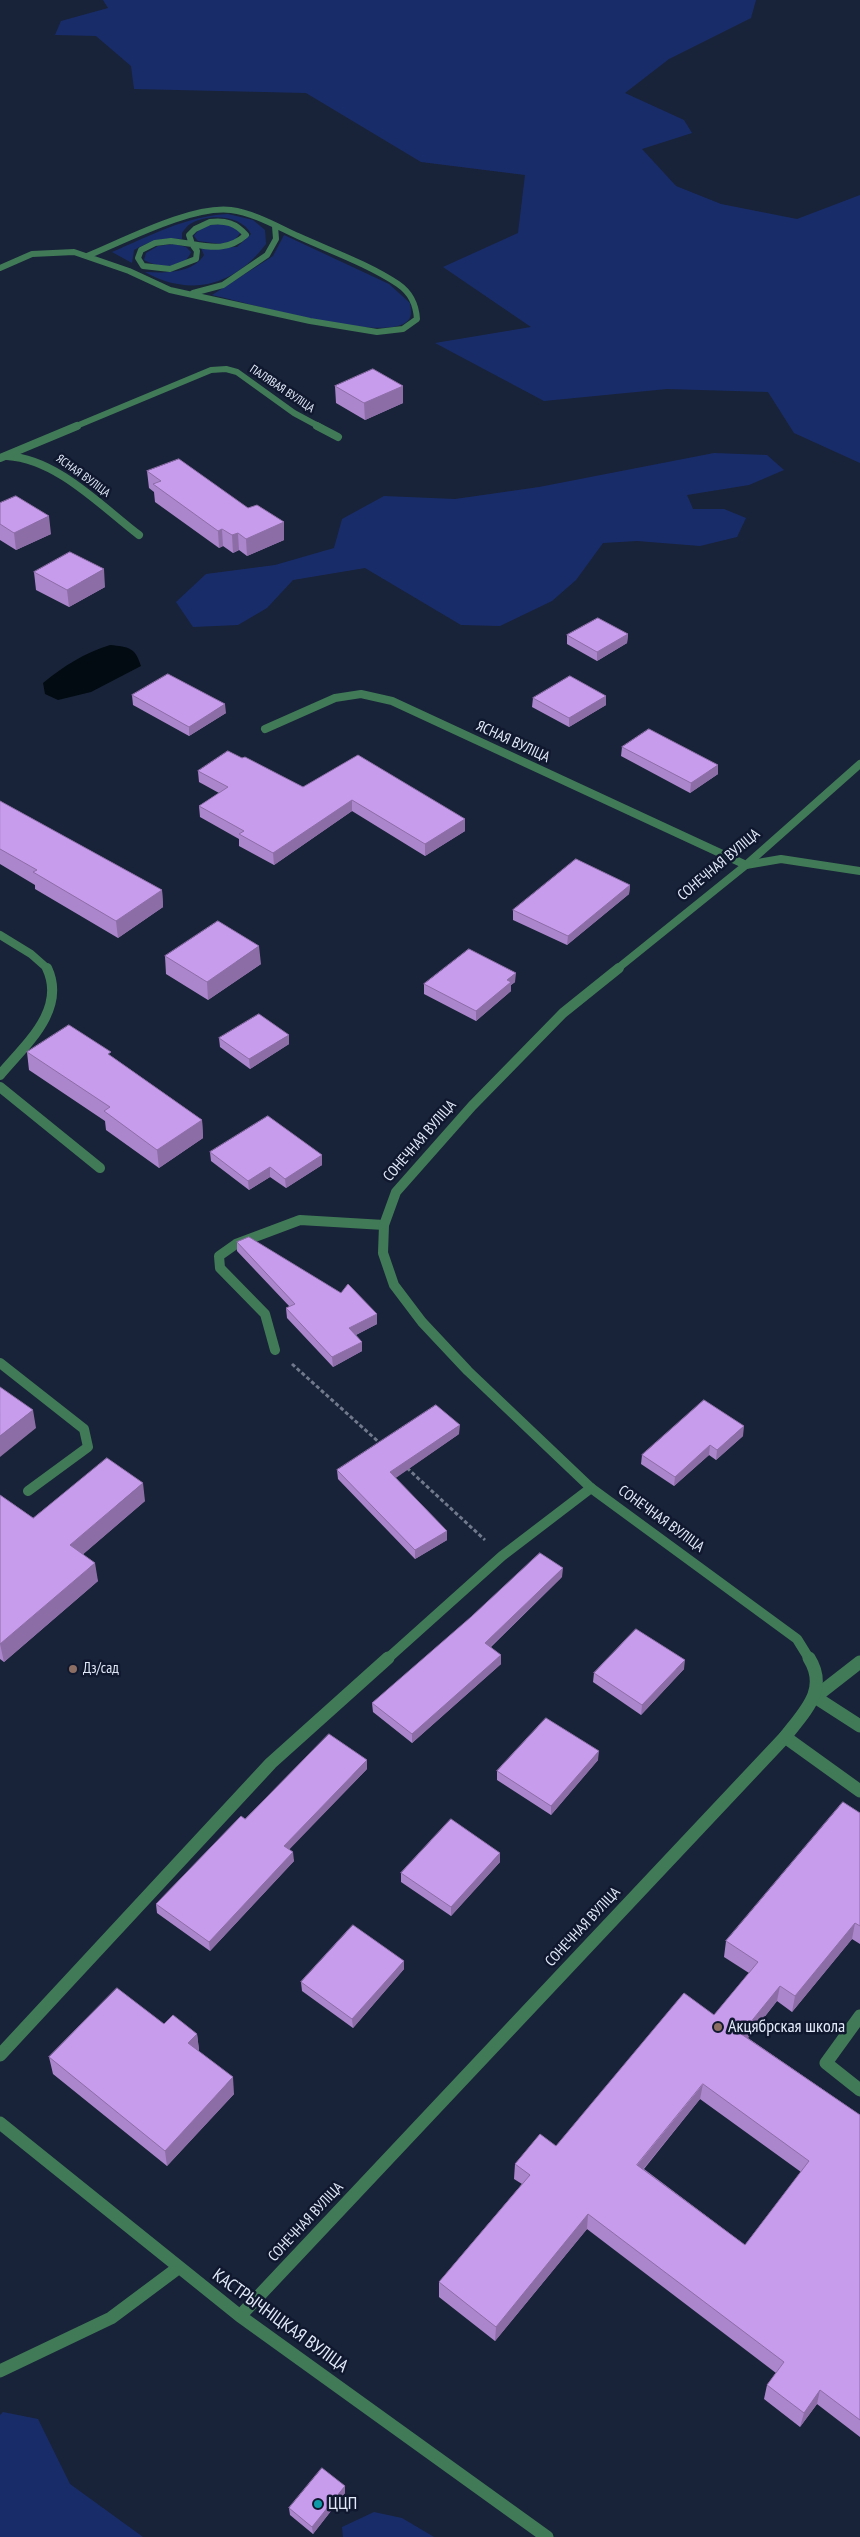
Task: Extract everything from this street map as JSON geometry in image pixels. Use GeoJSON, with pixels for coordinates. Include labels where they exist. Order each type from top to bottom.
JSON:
{"type":"FeatureCollection","features":[{"type":"Feature","properties":{"kind":"street"},"geometry":{"type":"LineString","coordinates":[[0,268],[32,254],[74,252],[129,271],[170,290],[310,321],[377,332],[403,329],[417,319],[416,304],[399,285],[356,262],[275,226],[231,210],[204,212],[172,221],[87,256]]}},
{"type":"Feature","properties":{"kind":"street"},"geometry":{"type":"LineString","coordinates":[[129,271],[143,266],[170,270],[187,265],[196,259],[197,251],[192,244],[189,235],[194,227],[208,222],[228,222],[241,226],[246,235],[239,243],[223,247],[206,247],[192,244],[171,241],[153,243],[141,250],[138,258],[143,266]]}},
{"type":"Feature","properties":{"kind":"street"},"geometry":{"type":"LineString","coordinates":[[190,294],[223,285],[267,255],[276,239],[275,226]]}},
{"type":"Feature","properties":{"kind":"street","name":"ПАЛЯВАЯ ВУЛІЦА"},"geometry":{"type":"LineString","coordinates":[[2,457],[211,370],[226,368],[237,372],[294,413],[338,437]]}},
{"type":"Feature","properties":{"kind":"street","name":"ЯСНАЯ ВУЛІЦА"},"geometry":{"type":"LineString","coordinates":[[2,457],[25,457],[52,468],[139,535]]}},
{"type":"Feature","properties":{"kind":"street","name":"ЯСНАЯ ВУЛІЦА"},"geometry":{"type":"LineString","coordinates":[[265,729],[335,698],[361,694],[392,701],[746,865]]}},
{"type":"Feature","properties":{"kind":"street","name":"СОНЕЧНАЯ ВУЛІЦА"},"geometry":{"type":"LineString","coordinates":[[240,2316],[785,1738],[815,1697],[816,1670],[797,1639],[590,1488],[468,1371],[422,1322],[394,1285],[383,1253],[384,1226],[396,1192],[472,1106],[563,1013],[746,865],[860,764]]}},
{"type":"Feature","properties":{"kind":"street"},"geometry":{"type":"LineString","coordinates":[[746,865],[781,859],[860,871]]}},
{"type":"Feature","properties":{"kind":"street"},"geometry":{"type":"LineString","coordinates":[[0,935],[46,967],[56,982],[55,997],[49,1013],[0,1075]]}},
{"type":"Feature","properties":{"kind":"street"},"geometry":{"type":"LineString","coordinates":[[0,1088],[100,1168]]}},
{"type":"Feature","properties":{"kind":"street"},"geometry":{"type":"LineString","coordinates":[[275,1350],[265,1314],[220,1268],[219,1256],[236,1244],[300,1220],[384,1226]]}},
{"type":"Feature","properties":{"kind":"street"},"geometry":{"type":"LineString","coordinates":[[0,1363],[84,1429],[88,1447],[28,1492]]}},
{"type":"Feature","properties":{"kind":"street"},"geometry":{"type":"LineString","coordinates":[[0,2055],[270,1764],[502,1556],[590,1488]]}},
{"type":"Feature","properties":{"kind":"street"},"geometry":{"type":"LineString","coordinates":[[860,1662],[815,1697],[860,1726]]}},
{"type":"Feature","properties":{"kind":"street"},"geometry":{"type":"LineString","coordinates":[[785,1738],[860,1791]]}},
{"type":"Feature","properties":{"kind":"street"},"geometry":{"type":"LineString","coordinates":[[860,2016],[826,2063],[860,2090]]}},
{"type":"Feature","properties":{"kind":"street","name":"КАСТРЫЧНІЦКАЯ ВУЛІЦА"},"geometry":{"type":"LineString","coordinates":[[0,2123],[240,2316],[547,2537]]}},
{"type":"Feature","properties":{"kind":"street"},"geometry":{"type":"LineString","coordinates":[[0,2371],[111,2318],[178,2268]]}},
{"type":"Feature","properties":{"kind":"path"},"geometry":{"type":"LineString","coordinates":[[275,1350],[389,1451]]}},
{"type":"Feature","properties":{"kind":"path"},"geometry":{"type":"LineString","coordinates":[[403,1463],[502,1556]]}},
{"type":"Feature","properties":{"kind":"shaded area"},"geometry":{"type":"Polygon","coordinates":[[[103,0],[756,0],[751,18],[669,59],[625,93],[684,120],[692,133],[642,149],[676,186],[721,204],[797,219],[860,195],[860,463],[794,433],[768,392],[667,389],[544,401],[435,343],[531,327],[443,267],[518,233],[525,175],[421,162],[306,93],[134,89],[131,66],[96,36],[55,35],[61,21],[108,8],[103,0]]]}},
{"type":"Feature","properties":{"kind":"shaded area"},"geometry":{"type":"Polygon","coordinates":[[[228,214],[253,220],[265,230],[266,244],[254,258],[240,269],[226,278],[211,283],[179,284],[162,280],[145,272],[178,271],[193,266],[204,255],[201,248],[237,247],[251,234],[240,223],[215,217],[197,220],[190,224],[182,233],[182,239],[157,241],[134,250],[132,263],[112,252],[154,233],[183,223],[213,216],[228,214]]]}},
{"type":"Feature","properties":{"kind":"shaded area"},"geometry":{"type":"Polygon","coordinates":[[[222,224],[235,227],[241,232],[234,241],[221,244],[198,241],[194,236],[197,232],[210,225],[222,224]]]}},
{"type":"Feature","properties":{"kind":"shaded area"},"geometry":{"type":"Polygon","coordinates":[[[284,235],[389,284],[410,303],[411,314],[409,319],[405,323],[390,327],[341,324],[311,319],[212,295],[273,256],[284,235]]]}},
{"type":"Feature","properties":{"kind":"shaded area"},"geometry":{"type":"Polygon","coordinates":[[[174,244],[186,247],[191,252],[183,262],[177,265],[164,266],[144,260],[146,253],[158,246],[174,244]]]}},
{"type":"Feature","properties":{"kind":"shaded area"},"geometry":{"type":"Polygon","coordinates":[[[714,453],[767,455],[784,470],[749,485],[687,495],[693,509],[724,509],[746,518],[737,537],[700,546],[637,541],[603,543],[576,580],[552,601],[500,626],[461,625],[365,568],[293,580],[267,608],[238,625],[193,627],[176,602],[206,574],[275,565],[334,548],[342,519],[384,496],[455,499],[539,487],[714,453]]]}},
{"type":"Feature","properties":{"kind":"shaded area"},"geometry":{"type":"Polygon","coordinates":[[[110,645],[130,649],[136,655],[141,666],[91,692],[58,700],[45,694],[43,683],[83,656],[110,645]]]}},
{"type":"Feature","properties":{"kind":"shaded area"},"geometry":{"type":"Polygon","coordinates":[[[3,2412],[38,2419],[70,2484],[143,2537],[0,2537],[0,2415],[3,2412]]]}},
{"type":"Feature","properties":{"kind":"shaded area"},"geometry":{"type":"Polygon","coordinates":[[[374,2512],[402,2518],[434,2537],[343,2537],[342,2527],[374,2512]]]}},
{"type":"Feature","properties":{"kind":"building"},"geometry":{"type":"Polygon","coordinates":[[[373,369],[403,386],[364,403],[335,386],[373,369]]]}},
{"type":"Feature","properties":{"kind":"building"},"geometry":{"type":"Polygon","coordinates":[[[179,459],[248,508],[257,505],[284,522],[246,539],[238,533],[232,535],[222,529],[218,531],[153,484],[161,481],[147,471],[179,459]]]}},
{"type":"Feature","properties":{"kind":"building"},"geometry":{"type":"Polygon","coordinates":[[[16,496],[49,516],[14,533],[0,524],[0,503],[16,496]]]}},
{"type":"Feature","properties":{"kind":"building"},"geometry":{"type":"Polygon","coordinates":[[[70,552],[104,569],[67,590],[34,572],[70,552]]]}},
{"type":"Feature","properties":{"kind":"building"},"geometry":{"type":"Polygon","coordinates":[[[598,618],[628,634],[597,652],[567,635],[598,618]]]}},
{"type":"Feature","properties":{"kind":"building"},"geometry":{"type":"Polygon","coordinates":[[[168,674],[225,704],[189,727],[132,695],[168,674]]]}},
{"type":"Feature","properties":{"kind":"building"},"geometry":{"type":"Polygon","coordinates":[[[570,676],[606,696],[569,718],[533,698],[570,676]]]}},
{"type":"Feature","properties":{"kind":"building"},"geometry":{"type":"Polygon","coordinates":[[[649,729],[718,765],[691,783],[622,747],[649,729]]]}},
{"type":"Feature","properties":{"kind":"building"},"geometry":{"type":"Polygon","coordinates":[[[228,751],[242,758],[245,757],[303,787],[358,755],[465,819],[425,844],[352,800],[273,853],[239,834],[244,831],[199,806],[228,787],[198,771],[228,751]]]}},
{"type":"Feature","properties":{"kind":"building"},"geometry":{"type":"Polygon","coordinates":[[[0,801],[162,890],[116,921],[33,872],[37,870],[0,849],[0,801]]]}},
{"type":"Feature","properties":{"kind":"building"},"geometry":{"type":"Polygon","coordinates":[[[576,859],[630,885],[568,936],[513,910],[576,859]]]}},
{"type":"Feature","properties":{"kind":"building"},"geometry":{"type":"Polygon","coordinates":[[[218,921],[259,946],[207,982],[165,956],[218,921]]]}},
{"type":"Feature","properties":{"kind":"building"},"geometry":{"type":"Polygon","coordinates":[[[469,949],[516,973],[507,980],[511,982],[476,1011],[424,984],[469,949]]]}},
{"type":"Feature","properties":{"kind":"building"},"geometry":{"type":"Polygon","coordinates":[[[259,1014],[289,1035],[249,1059],[219,1038],[259,1014]]]}},
{"type":"Feature","properties":{"kind":"building"},"geometry":{"type":"Polygon","coordinates":[[[69,1025],[111,1052],[108,1054],[202,1120],[157,1150],[104,1111],[110,1107],[27,1052],[69,1025]]]}},
{"type":"Feature","properties":{"kind":"building"},"geometry":{"type":"Polygon","coordinates":[[[268,1116],[322,1155],[285,1179],[270,1167],[248,1181],[210,1152],[268,1116]]]}},
{"type":"Feature","properties":{"kind":"building"},"geometry":{"type":"Polygon","coordinates":[[[249,1237],[341,1293],[348,1284],[377,1314],[349,1328],[362,1342],[332,1357],[286,1308],[295,1304],[237,1242],[249,1237]]]}},
{"type":"Feature","properties":{"kind":"building"},"geometry":{"type":"Polygon","coordinates":[[[0,1387],[33,1410],[0,1436],[0,1387]]]}},
{"type":"Feature","properties":{"kind":"building"},"geometry":{"type":"Polygon","coordinates":[[[704,1400],[744,1426],[717,1450],[710,1445],[675,1477],[642,1455],[704,1400]]]}},
{"type":"Feature","properties":{"kind":"building"},"geometry":{"type":"Polygon","coordinates":[[[436,1405],[460,1425],[390,1472],[447,1531],[415,1550],[337,1470],[436,1405]]]}},
{"type":"Feature","properties":{"kind":"building"},"geometry":{"type":"Polygon","coordinates":[[[107,1458],[143,1483],[70,1545],[95,1563],[0,1644],[0,1495],[33,1518],[107,1458]]]}},
{"type":"Feature","properties":{"kind":"building"},"geometry":{"type":"Polygon","coordinates":[[[540,1553],[563,1568],[485,1643],[501,1655],[412,1734],[372,1703],[471,1617],[540,1553]]]}},
{"type":"Feature","properties":{"kind":"building"},"geometry":{"type":"Polygon","coordinates":[[[636,1629],[685,1660],[642,1705],[594,1673],[636,1629]]]}},
{"type":"Feature","properties":{"kind":"building"},"geometry":{"type":"Polygon","coordinates":[[[546,1718],[599,1751],[551,1806],[497,1771],[546,1718]]]}},
{"type":"Feature","properties":{"kind":"building"},"geometry":{"type":"Polygon","coordinates":[[[329,1734],[367,1760],[284,1846],[293,1852],[209,1942],[156,1904],[241,1816],[245,1819],[329,1734]]]}},
{"type":"Feature","properties":{"kind":"building"},"geometry":{"type":"Polygon","coordinates":[[[843,1802],[860,1813],[860,1926],[855,1923],[795,1996],[780,1986],[741,2034],[860,2115],[860,2420],[820,2390],[804,2413],[767,2385],[784,2362],[588,2214],[496,2327],[439,2282],[530,2175],[515,2164],[540,2134],[556,2146],[684,1993],[714,2015],[758,1962],[726,1941],[843,1802]],[[703,2084],[637,2165],[745,2245],[809,2161],[703,2084]]]}},
{"type":"Feature","properties":{"kind":"building"},"geometry":{"type":"Polygon","coordinates":[[[451,1819],[500,1853],[451,1907],[401,1873],[451,1819]]]}},
{"type":"Feature","properties":{"kind":"building"},"geometry":{"type":"Polygon","coordinates":[[[353,1925],[404,1961],[352,2019],[301,1982],[353,1925]]]}},
{"type":"Feature","properties":{"kind":"building"},"geometry":{"type":"Polygon","coordinates":[[[117,1988],[164,2024],[173,2015],[197,2034],[188,2043],[233,2077],[165,2151],[49,2057],[117,1988]]]}},
{"type":"Feature","properties":{"kind":"building","name":"ЦЦП"},"geometry":{"type":"Polygon","coordinates":[[[322,2468],[345,2486],[312,2527],[289,2508],[322,2468]]]}},
{"type":"Feature","properties":{"kind":"place","name":"Дз/сад"},"geometry":{"type":"Point","coordinates":[73,1669]}},
{"type":"Feature","properties":{"kind":"place","name":"Акцябрская школа"},"geometry":{"type":"Point","coordinates":[718,2027]}},
{"type":"Feature","properties":{"kind":"place","name":"ЦЦП"},"geometry":{"type":"Point","coordinates":[318,2504]}}]}
